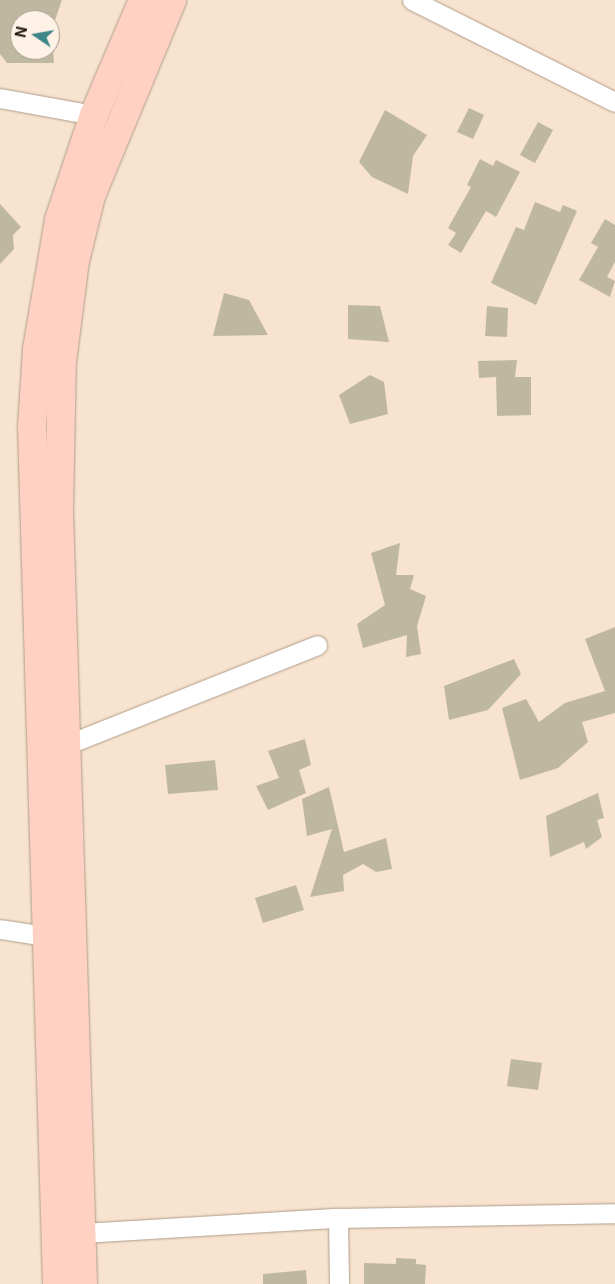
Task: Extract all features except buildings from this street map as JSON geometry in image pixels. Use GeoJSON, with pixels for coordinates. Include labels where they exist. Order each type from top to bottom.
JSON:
{"type":"FeatureCollection","features":[{"type":"Feature","properties":{"kind":"main road"},"geometry":{"type":"LineString","coordinates":[[83,1284],[82,1233],[54,749],[32,427],[37,349],[59,220],[94,115],[143,0]]}},
{"type":"Feature","properties":{"kind":"main road"},"geometry":{"type":"LineString","coordinates":[[57,1284],[45,936],[54,749],[62,362],[67,312],[91,196],[172,0]]}},
{"type":"Feature","properties":{"kind":"street"},"geometry":{"type":"LineString","coordinates":[[412,0],[615,102]]}},
{"type":"Feature","properties":{"kind":"street"},"geometry":{"type":"LineString","coordinates":[[0,98],[94,115]]}},
{"type":"Feature","properties":{"kind":"street"},"geometry":{"type":"LineString","coordinates":[[54,749],[317,645]]}},
{"type":"Feature","properties":{"kind":"street"},"geometry":{"type":"LineString","coordinates":[[0,929],[45,936]]}},
{"type":"Feature","properties":{"kind":"street"},"geometry":{"type":"LineString","coordinates":[[82,1233],[338,1218],[615,1213]]}},
{"type":"Feature","properties":{"kind":"street"},"geometry":{"type":"LineString","coordinates":[[338,1218],[339,1284]]}}]}
